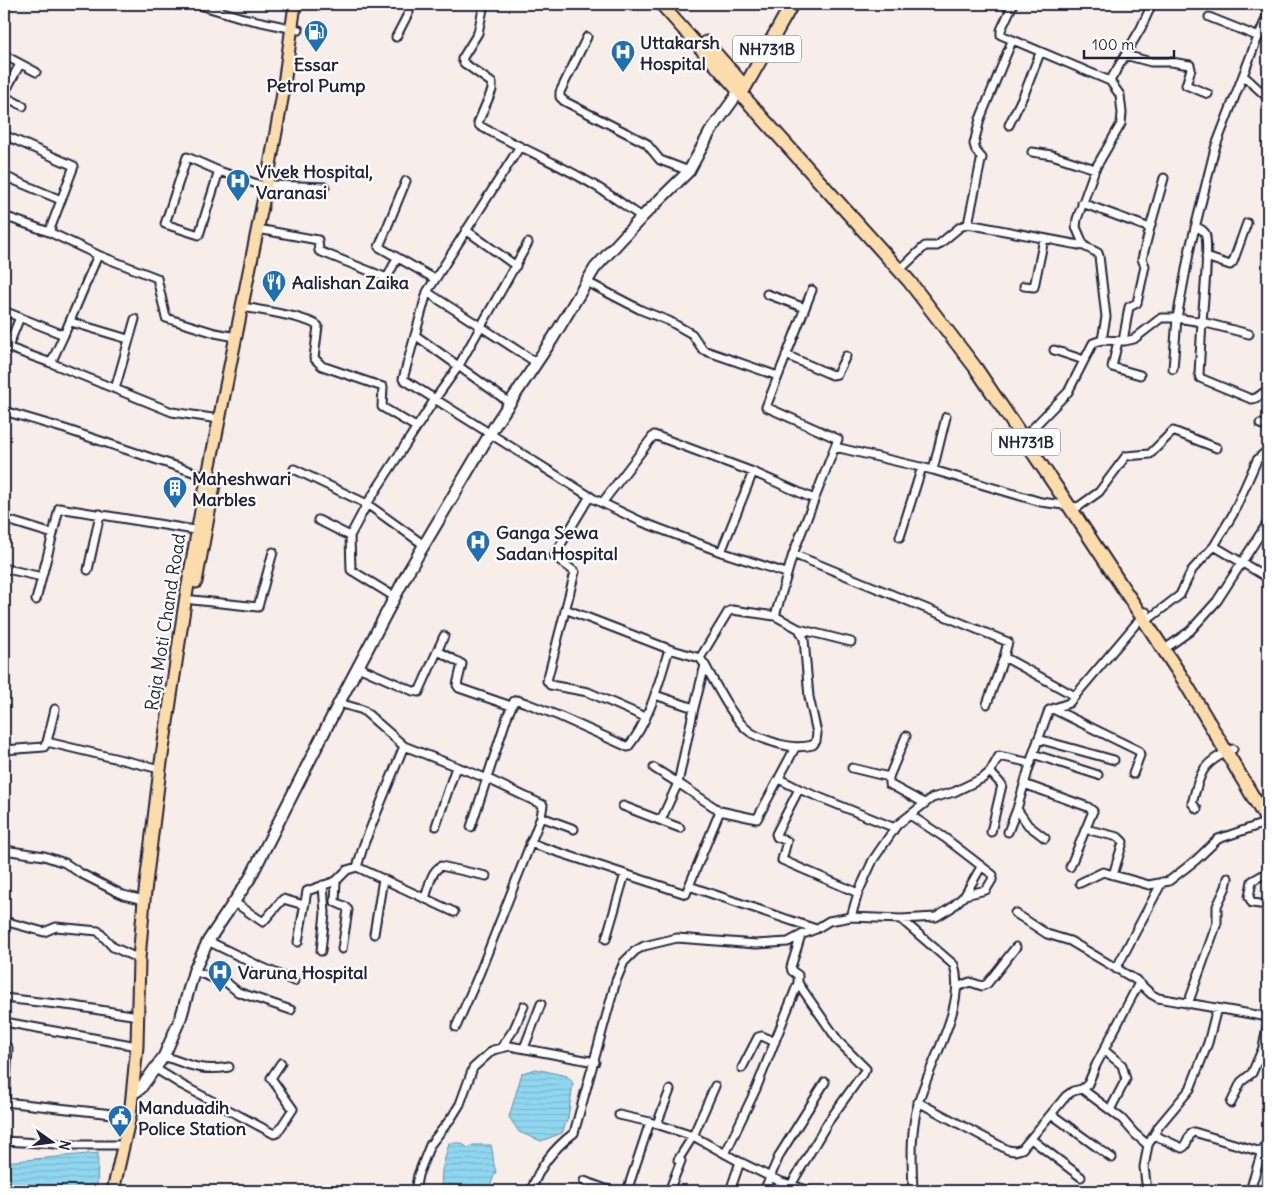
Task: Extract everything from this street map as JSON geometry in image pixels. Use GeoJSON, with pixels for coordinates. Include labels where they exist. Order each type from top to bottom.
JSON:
{"type":"FeatureCollection","features":[{"type":"Feature","properties":{"kind":"highway"},"geometry":{"type":"LineString","coordinates":[[740,90],[783,4]]}},
{"type":"Feature","properties":{"kind":"highway","name":"NH731B"},"geometry":{"type":"LineString","coordinates":[[740,90],[792,4]]}},
{"type":"Feature","properties":{"kind":"highway","name":"NH731B"},"geometry":{"type":"LineString","coordinates":[[740,90],[904,266],[947,318],[1028,433],[1114,568],[1169,646],[1230,750],[1268,822]]}},
{"type":"Feature","properties":{"kind":"highway","name":"NH731B"},"geometry":{"type":"LineString","coordinates":[[740,90],[928,304],[1074,506]]}},
{"type":"Feature","properties":{"kind":"highway","name":"NH731B"},"geometry":{"type":"LineString","coordinates":[[1146,615],[1183,679],[1268,808]]}},
{"type":"Feature","properties":{"kind":"main road","name":"Raja Moti Chand Road"},"geometry":{"type":"LineString","coordinates":[[113,1191],[136,1092],[139,958],[160,769],[202,531],[208,477],[269,186],[282,99],[296,29],[295,4]]}},
{"type":"Feature","properties":{"kind":"main road"},"geometry":{"type":"LineString","coordinates":[[296,29],[302,4]]}},
{"type":"Feature","properties":{"kind":"main road"},"geometry":{"type":"LineString","coordinates":[[670,4],[740,90]]}},
{"type":"Feature","properties":{"kind":"main road"},"geometry":{"type":"LineString","coordinates":[[120,1191],[136,1118],[136,1092],[148,935],[161,820],[202,531],[249,308],[264,230],[269,186]]}},
{"type":"Feature","properties":{"kind":"street"},"geometry":{"type":"LineString","coordinates":[[201,4],[243,18],[296,29]]}},
{"type":"Feature","properties":{"kind":"street"},"geometry":{"type":"LineString","coordinates":[[396,37],[409,12],[410,4]]}},
{"type":"Feature","properties":{"kind":"street"},"geometry":{"type":"LineString","coordinates":[[484,4],[478,32],[462,61],[492,83],[492,90],[478,123],[480,126],[519,148],[562,167],[596,186],[642,217]]}},
{"type":"Feature","properties":{"kind":"street"},"geometry":{"type":"LineString","coordinates":[[1012,4],[1001,35],[1110,81],[1120,95],[1122,115],[1120,124],[1094,168],[1082,202],[1076,227],[1084,246]]}},
{"type":"Feature","properties":{"kind":"street"},"geometry":{"type":"LineString","coordinates":[[1110,81],[1141,28],[1151,6],[1142,4]]}},
{"type":"Feature","properties":{"kind":"street"},"geometry":{"type":"LineString","coordinates":[[1173,369],[1177,318],[1195,227],[1215,148],[1268,14]]}},
{"type":"Feature","properties":{"kind":"street"},"geometry":{"type":"LineString","coordinates":[[1209,17],[1268,36]]}},
{"type":"Feature","properties":{"kind":"street"},"geometry":{"type":"LineString","coordinates":[[588,37],[560,92],[560,97],[564,101],[646,143],[660,160],[689,170]]}},
{"type":"Feature","properties":{"kind":"street"},"geometry":{"type":"LineString","coordinates":[[968,224],[982,161],[982,158],[976,152],[974,144],[980,119],[1012,41]]}},
{"type":"Feature","properties":{"kind":"street"},"geometry":{"type":"LineString","coordinates":[[1009,125],[1025,92],[1040,53]]}},
{"type":"Feature","properties":{"kind":"street"},"geometry":{"type":"LineString","coordinates":[[4,55],[36,72]]}},
{"type":"Feature","properties":{"kind":"street"},"geometry":{"type":"LineString","coordinates":[[1125,55],[1151,62],[1171,62],[1190,65],[1191,69],[1186,85],[1208,94]]}},
{"type":"Feature","properties":{"kind":"street"},"geometry":{"type":"LineString","coordinates":[[20,64],[4,95],[23,106]]}},
{"type":"Feature","properties":{"kind":"street"},"geometry":{"type":"LineString","coordinates":[[1243,75],[1268,98]]}},
{"type":"Feature","properties":{"kind":"street"},"geometry":{"type":"LineString","coordinates":[[136,1092],[156,1069],[164,1056],[181,1017],[194,971],[208,941],[250,878],[358,667],[424,545],[490,433],[537,362],[595,268],[689,170],[710,132],[740,90]]}},
{"type":"Feature","properties":{"kind":"street"},"geometry":{"type":"LineString","coordinates":[[4,135],[74,166],[49,232]]}},
{"type":"Feature","properties":{"kind":"street"},"geometry":{"type":"LineString","coordinates":[[519,148],[427,292],[403,379],[602,503],[642,522],[786,574]]}},
{"type":"Feature","properties":{"kind":"street"},"geometry":{"type":"LineString","coordinates":[[1032,152],[1094,168]]}},
{"type":"Feature","properties":{"kind":"street"},"geometry":{"type":"LineString","coordinates":[[220,171],[199,235],[165,224],[187,157],[220,171],[269,186],[325,187]]}},
{"type":"Feature","properties":{"kind":"street"},"geometry":{"type":"LineString","coordinates":[[4,176],[60,200]]}},
{"type":"Feature","properties":{"kind":"street"},"geometry":{"type":"LineString","coordinates":[[1140,375],[1112,367],[1129,307],[1137,303],[1145,265],[1142,259],[1164,178]]}},
{"type":"Feature","properties":{"kind":"street"},"geometry":{"type":"LineString","coordinates":[[406,181],[379,247],[435,279]]}},
{"type":"Feature","properties":{"kind":"street"},"geometry":{"type":"LineString","coordinates":[[1082,202],[1150,228]]}},
{"type":"Feature","properties":{"kind":"street"},"geometry":{"type":"LineString","coordinates":[[4,216],[49,232],[157,278],[166,318],[215,333],[236,337]]}},
{"type":"Feature","properties":{"kind":"street"},"geometry":{"type":"LineString","coordinates":[[1206,257],[1230,265],[1233,262],[1247,223]]}},
{"type":"Feature","properties":{"kind":"street"},"geometry":{"type":"LineString","coordinates":[[904,266],[925,246],[937,246],[960,227],[968,224],[1084,246],[1098,253],[1099,256],[1106,317],[1102,340]]}},
{"type":"Feature","properties":{"kind":"street"},"geometry":{"type":"LineString","coordinates":[[1195,227],[1205,233],[1206,257],[1198,374],[1200,378],[1251,399],[1255,399],[1268,391]]}},
{"type":"Feature","properties":{"kind":"street"},"geometry":{"type":"LineString","coordinates":[[264,230],[318,240],[319,251],[387,278],[397,258]]}},
{"type":"Feature","properties":{"kind":"street"},"geometry":{"type":"LineString","coordinates":[[466,230],[516,266]]}},
{"type":"Feature","properties":{"kind":"street"},"geometry":{"type":"LineString","coordinates":[[1024,286],[1034,287],[1044,239]]}},
{"type":"Feature","properties":{"kind":"street"},"geometry":{"type":"LineString","coordinates":[[396,597],[352,570],[350,536],[366,504],[458,367],[528,243]]}},
{"type":"Feature","properties":{"kind":"street"},"geometry":{"type":"LineString","coordinates":[[51,363],[71,322],[98,254]]}},
{"type":"Feature","properties":{"kind":"street"},"geometry":{"type":"LineString","coordinates":[[587,282],[692,334],[703,350],[778,376]]}},
{"type":"Feature","properties":{"kind":"street"},"geometry":{"type":"LineString","coordinates":[[775,616],[793,554],[838,439],[766,407],[812,290]]}},
{"type":"Feature","properties":{"kind":"street"},"geometry":{"type":"LineString","coordinates":[[427,292],[537,362]]}},
{"type":"Feature","properties":{"kind":"street"},"geometry":{"type":"LineString","coordinates":[[767,294],[805,308]]}},
{"type":"Feature","properties":{"kind":"street"},"geometry":{"type":"LineString","coordinates":[[249,308],[296,318],[318,326],[314,358],[322,366],[383,387],[382,407],[416,427]]}},
{"type":"Feature","properties":{"kind":"street"},"geometry":{"type":"LineString","coordinates":[[4,311],[64,335]]}},
{"type":"Feature","properties":{"kind":"street"},"geometry":{"type":"LineString","coordinates":[[20,318],[6,347],[51,363],[172,412],[219,419]]}},
{"type":"Feature","properties":{"kind":"street"},"geometry":{"type":"LineString","coordinates":[[1028,433],[1068,392],[1093,342],[1134,339],[1161,318],[1177,318],[1202,322],[1249,334]]}},
{"type":"Feature","properties":{"kind":"street"},"geometry":{"type":"LineString","coordinates":[[115,389],[135,319]]}},
{"type":"Feature","properties":{"kind":"street"},"geometry":{"type":"LineString","coordinates":[[71,322],[128,339]]}},
{"type":"Feature","properties":{"kind":"street"},"geometry":{"type":"LineString","coordinates":[[415,335],[510,403]]}},
{"type":"Feature","properties":{"kind":"street"},"geometry":{"type":"LineString","coordinates":[[1054,350],[1084,360]]}},
{"type":"Feature","properties":{"kind":"street"},"geometry":{"type":"LineString","coordinates":[[786,356],[832,374],[837,374],[846,356]]}},
{"type":"Feature","properties":{"kind":"street"},"geometry":{"type":"LineString","coordinates":[[4,411],[75,432],[208,477]]}},
{"type":"Feature","properties":{"kind":"street"},"geometry":{"type":"LineString","coordinates":[[933,470],[946,417]]}},
{"type":"Feature","properties":{"kind":"street"},"geometry":{"type":"LineString","coordinates":[[1260,424],[1268,428]]}},
{"type":"Feature","properties":{"kind":"street"},"geometry":{"type":"LineString","coordinates":[[835,447],[922,467],[1042,502],[1074,506],[1099,492],[1126,456],[1150,454],[1173,431],[1217,448]]}},
{"type":"Feature","properties":{"kind":"street"},"geometry":{"type":"LineString","coordinates":[[602,503],[654,435],[753,472],[814,499]]}},
{"type":"Feature","properties":{"kind":"street"},"geometry":{"type":"LineString","coordinates":[[1008,832],[1049,710],[1069,703],[1146,615],[1180,595],[1192,570],[1214,546],[1234,514],[1257,460],[1262,454],[1268,457]]}},
{"type":"Feature","properties":{"kind":"street"},"geometry":{"type":"LineString","coordinates":[[900,537],[922,467]]}},
{"type":"Feature","properties":{"kind":"street"},"geometry":{"type":"LineString","coordinates":[[294,469],[366,504],[424,545]]}},
{"type":"Feature","properties":{"kind":"street"},"geometry":{"type":"LineString","coordinates":[[721,552],[753,472]]}},
{"type":"Feature","properties":{"kind":"street"},"geometry":{"type":"LineString","coordinates":[[590,496],[554,556],[575,572],[547,678],[548,683],[588,692],[645,717]]}},
{"type":"Feature","properties":{"kind":"street"},"geometry":{"type":"LineString","coordinates":[[36,600],[59,508],[202,531]]}},
{"type":"Feature","properties":{"kind":"street"},"geometry":{"type":"LineString","coordinates":[[88,570],[100,514]]}},
{"type":"Feature","properties":{"kind":"street"},"geometry":{"type":"LineString","coordinates":[[4,519],[53,534]]}},
{"type":"Feature","properties":{"kind":"street"},"geometry":{"type":"LineString","coordinates":[[318,520],[350,536]]}},
{"type":"Feature","properties":{"kind":"street"},"geometry":{"type":"LineString","coordinates":[[1169,646],[1190,631],[1217,601],[1268,522]]}},
{"type":"Feature","properties":{"kind":"street"},"geometry":{"type":"LineString","coordinates":[[1214,546],[1268,578]]}},
{"type":"Feature","properties":{"kind":"street"},"geometry":{"type":"LineString","coordinates":[[193,600],[258,607],[273,552]]}},
{"type":"Feature","properties":{"kind":"street"},"geometry":{"type":"LineString","coordinates":[[793,554],[1008,642],[987,704]]}},
{"type":"Feature","properties":{"kind":"street"},"geometry":{"type":"LineString","coordinates":[[4,571],[8,568],[42,577]]}},
{"type":"Feature","properties":{"kind":"street"},"geometry":{"type":"LineString","coordinates":[[565,609],[669,650],[700,658],[736,716],[749,731],[766,740],[795,748],[813,745],[818,737],[810,698],[804,639],[799,629]]}},
{"type":"Feature","properties":{"kind":"street"},"geometry":{"type":"LineString","coordinates":[[700,658],[728,612],[732,610],[775,616],[799,629],[851,642]]}},
{"type":"Feature","properties":{"kind":"street"},"geometry":{"type":"LineString","coordinates":[[358,667],[419,692],[444,636]]}},
{"type":"Feature","properties":{"kind":"street"},"geometry":{"type":"LineString","coordinates":[[472,827],[511,706],[515,700],[628,747],[655,695],[669,650]]}},
{"type":"Feature","properties":{"kind":"street"},"geometry":{"type":"LineString","coordinates":[[438,651],[462,664],[457,685],[459,688],[511,706]]}},
{"type":"Feature","properties":{"kind":"street"},"geometry":{"type":"LineString","coordinates":[[1004,657],[1075,696]]}},
{"type":"Feature","properties":{"kind":"street"},"geometry":{"type":"LineString","coordinates":[[661,820],[678,783],[705,665]]}},
{"type":"Feature","properties":{"kind":"street"},"geometry":{"type":"LineString","coordinates":[[655,695],[694,708]]}},
{"type":"Feature","properties":{"kind":"street"},"geometry":{"type":"LineString","coordinates":[[339,703],[363,710],[404,746],[488,779],[542,805],[541,817],[480,972],[456,1027]]}},
{"type":"Feature","properties":{"kind":"street"},"geometry":{"type":"LineString","coordinates":[[4,750],[41,749],[44,747],[55,709]]}},
{"type":"Feature","properties":{"kind":"street"},"geometry":{"type":"LineString","coordinates":[[1053,709],[1139,750],[1140,755],[1133,774]]}},
{"type":"Feature","properties":{"kind":"street"},"geometry":{"type":"LineString","coordinates":[[906,736],[889,777],[889,784],[924,803]]}},
{"type":"Feature","properties":{"kind":"street"},"geometry":{"type":"LineString","coordinates":[[1038,739],[1114,760]]}},
{"type":"Feature","properties":{"kind":"street"},"geometry":{"type":"LineString","coordinates":[[47,742],[160,769]]}},
{"type":"Feature","properties":{"kind":"street"},"geometry":{"type":"LineString","coordinates":[[357,867],[364,844],[404,746]]}},
{"type":"Feature","properties":{"kind":"street"},"geometry":{"type":"LineString","coordinates":[[654,768],[720,810],[757,820],[795,748]]}},
{"type":"Feature","properties":{"kind":"street"},"geometry":{"type":"LineString","coordinates":[[1197,810],[1192,800],[1202,770],[1210,762],[1230,750]]}},
{"type":"Feature","properties":{"kind":"street"},"geometry":{"type":"LineString","coordinates":[[1033,754],[1098,775]]}},
{"type":"Feature","properties":{"kind":"street"},"geometry":{"type":"LineString","coordinates":[[851,917],[858,893],[873,860],[895,828],[924,803],[932,798],[954,792],[983,778],[990,772],[999,756],[1031,763]]}},
{"type":"Feature","properties":{"kind":"street"},"geometry":{"type":"LineString","coordinates":[[436,826],[456,767]]}},
{"type":"Feature","properties":{"kind":"street"},"geometry":{"type":"LineString","coordinates":[[852,768],[889,777]]}},
{"type":"Feature","properties":{"kind":"street"},"geometry":{"type":"LineString","coordinates":[[990,772],[1002,785],[991,832]]}},
{"type":"Feature","properties":{"kind":"street"},"geometry":{"type":"LineString","coordinates":[[779,779],[895,828]]}},
{"type":"Feature","properties":{"kind":"street"},"geometry":{"type":"LineString","coordinates":[[1024,784],[1088,807],[1093,811],[1070,867]]}},
{"type":"Feature","properties":{"kind":"street"},"geometry":{"type":"LineString","coordinates":[[799,789],[776,834],[787,842],[782,860],[858,893]]}},
{"type":"Feature","properties":{"kind":"street"},"geometry":{"type":"LineString","coordinates":[[622,806],[680,828]]}},
{"type":"Feature","properties":{"kind":"street"},"geometry":{"type":"LineString","coordinates":[[1017,809],[1028,826],[1045,838]]}},
{"type":"Feature","properties":{"kind":"street"},"geometry":{"type":"LineString","coordinates":[[530,843],[686,894],[720,810]]}},
{"type":"Feature","properties":{"kind":"street"},"geometry":{"type":"LineString","coordinates":[[910,815],[945,838],[992,875],[992,880],[984,891],[965,895]]}},
{"type":"Feature","properties":{"kind":"street"},"geometry":{"type":"LineString","coordinates":[[541,817],[574,828]]}},
{"type":"Feature","properties":{"kind":"street"},"geometry":{"type":"LineString","coordinates":[[1080,883],[1103,872],[1149,885],[1169,881],[1196,860],[1218,839],[1268,822]]}},
{"type":"Feature","properties":{"kind":"street"},"geometry":{"type":"LineString","coordinates":[[1085,829],[1118,837],[1123,842],[1113,875]]}},
{"type":"Feature","properties":{"kind":"street"},"geometry":{"type":"LineString","coordinates":[[4,850],[44,856],[65,862],[80,873],[123,895],[144,900]]}},
{"type":"Feature","properties":{"kind":"street"},"geometry":{"type":"LineString","coordinates":[[426,898],[432,877],[436,869],[441,866],[486,876]]}},
{"type":"Feature","properties":{"kind":"street"},"geometry":{"type":"LineString","coordinates":[[531,1191],[546,1160],[560,1144],[574,1133],[616,981],[624,962],[635,951],[644,946],[677,938],[756,944],[788,942],[801,934],[816,929],[829,920],[851,917],[901,919],[936,917],[951,908],[965,895],[981,866]]}},
{"type":"Feature","properties":{"kind":"street"},"geometry":{"type":"LineString","coordinates":[[298,942],[307,891],[336,881],[346,870],[357,867],[454,912]]}},
{"type":"Feature","properties":{"kind":"street"},"geometry":{"type":"LineString","coordinates":[[1268,872],[1252,881],[1249,897],[1252,903],[1268,905]]}},
{"type":"Feature","properties":{"kind":"street"},"geometry":{"type":"LineString","coordinates":[[606,939],[625,874]]}},
{"type":"Feature","properties":{"kind":"street"},"geometry":{"type":"LineString","coordinates":[[1188,1004],[1217,923],[1217,906],[1228,878]]}},
{"type":"Feature","properties":{"kind":"street"},"geometry":{"type":"LineString","coordinates":[[374,934],[383,879]]}},
{"type":"Feature","properties":{"kind":"street"},"geometry":{"type":"LineString","coordinates":[[336,881],[335,902],[346,907],[348,910],[342,949]]}},
{"type":"Feature","properties":{"kind":"street"},"geometry":{"type":"LineString","coordinates":[[1116,969],[1162,882]]}},
{"type":"Feature","properties":{"kind":"street"},"geometry":{"type":"LineString","coordinates":[[321,951],[325,913],[323,885]]}},
{"type":"Feature","properties":{"kind":"street"},"geometry":{"type":"LineString","coordinates":[[690,886],[816,929]]}},
{"type":"Feature","properties":{"kind":"street"},"geometry":{"type":"LineString","coordinates":[[234,902],[263,922],[283,899],[304,905]]}},
{"type":"Feature","properties":{"kind":"street"},"geometry":{"type":"LineString","coordinates":[[1015,913],[1047,934],[1070,941],[1139,983],[1155,997],[1268,1017]]}},
{"type":"Feature","properties":{"kind":"street"},"geometry":{"type":"LineString","coordinates":[[901,919],[954,965],[957,976],[956,995],[949,1021],[918,1102],[912,1131],[913,1191]]}},
{"type":"Feature","properties":{"kind":"street"},"geometry":{"type":"LineString","coordinates":[[4,921],[44,932],[56,927],[98,931],[112,947],[139,958]]}},
{"type":"Feature","properties":{"kind":"street"},"geometry":{"type":"LineString","coordinates":[[725,1154],[756,1089],[798,983],[798,975],[792,971],[791,967],[801,934]]}},
{"type":"Feature","properties":{"kind":"street"},"geometry":{"type":"LineString","coordinates":[[208,941],[256,965],[294,981]]}},
{"type":"Feature","properties":{"kind":"street"},"geometry":{"type":"LineString","coordinates":[[957,987],[970,982],[982,986],[987,984],[1016,947]]}},
{"type":"Feature","properties":{"kind":"street"},"geometry":{"type":"LineString","coordinates":[[194,971],[227,982],[238,992],[291,1010]]}},
{"type":"Feature","properties":{"kind":"street"},"geometry":{"type":"LineString","coordinates":[[791,1185],[828,1122],[866,1069],[839,1042],[798,983]]}},
{"type":"Feature","properties":{"kind":"street"},"geometry":{"type":"LineString","coordinates":[[918,1102],[1012,1151],[1022,1149],[1070,1093],[1082,1089],[1091,1080],[1096,1065],[1139,983]]}},
{"type":"Feature","properties":{"kind":"street"},"geometry":{"type":"LineString","coordinates":[[4,998],[138,1016]]}},
{"type":"Feature","properties":{"kind":"street"},"geometry":{"type":"LineString","coordinates":[[524,1048],[541,1004]]}},
{"type":"Feature","properties":{"kind":"street"},"geometry":{"type":"LineString","coordinates":[[501,1048],[514,1029],[524,1006]]}},
{"type":"Feature","properties":{"kind":"street"},"geometry":{"type":"LineString","coordinates":[[1147,1191],[1144,1167],[1148,1145],[1159,1126],[1190,1089],[1208,1043],[1217,1008]]}},
{"type":"Feature","properties":{"kind":"street"},"geometry":{"type":"LineString","coordinates":[[10,1022],[137,1046]]}},
{"type":"Feature","properties":{"kind":"street"},"geometry":{"type":"LineString","coordinates":[[1231,1103],[1241,1082],[1252,1073],[1266,1049],[1268,1022]]}},
{"type":"Feature","properties":{"kind":"street"},"geometry":{"type":"LineString","coordinates":[[742,1068],[758,1037],[762,1036],[775,1042]]}},
{"type":"Feature","properties":{"kind":"street"},"geometry":{"type":"LineString","coordinates":[[415,1191],[418,1175],[430,1144],[452,1118],[460,1104],[473,1068],[492,1050],[510,1046],[595,1062]]}},
{"type":"Feature","properties":{"kind":"street"},"geometry":{"type":"LineString","coordinates":[[8,1048],[5,1102],[130,1116]]}},
{"type":"Feature","properties":{"kind":"street"},"geometry":{"type":"LineString","coordinates":[[1105,1050],[1122,1065],[1126,1079],[1110,1110]]}},
{"type":"Feature","properties":{"kind":"street"},"geometry":{"type":"LineString","coordinates":[[164,1056],[209,1070],[229,1067]]}},
{"type":"Feature","properties":{"kind":"street"},"geometry":{"type":"LineString","coordinates":[[156,1069],[274,1134],[293,1109],[271,1078],[281,1064]]}},
{"type":"Feature","properties":{"kind":"street"},"geometry":{"type":"LineString","coordinates":[[764,1191],[780,1154],[825,1082]]}},
{"type":"Feature","properties":{"kind":"street"},"geometry":{"type":"LineString","coordinates":[[669,1191],[679,1161],[693,1136],[715,1086]]}},
{"type":"Feature","properties":{"kind":"street"},"geometry":{"type":"LineString","coordinates":[[1082,1089],[1122,1119],[1148,1145]]}},
{"type":"Feature","properties":{"kind":"street"},"geometry":{"type":"LineString","coordinates":[[627,1191],[654,1123],[670,1090]]}},
{"type":"Feature","properties":{"kind":"street"},"geometry":{"type":"LineString","coordinates":[[1051,1114],[1112,1158]]}},
{"type":"Feature","properties":{"kind":"street"},"geometry":{"type":"LineString","coordinates":[[619,1115],[654,1123],[693,1136],[740,1162],[791,1185],[810,1191]]}},
{"type":"Feature","properties":{"kind":"street"},"geometry":{"type":"LineString","coordinates":[[1154,1135],[1182,1148],[1185,1146],[1191,1133],[1194,1132],[1265,1153]]}},
{"type":"Feature","properties":{"kind":"street"},"geometry":{"type":"LineString","coordinates":[[1031,1139],[1081,1177]]}},
{"type":"Feature","properties":{"kind":"street"},"geometry":{"type":"LineString","coordinates":[[1250,1191],[1268,1140]]}},
{"type":"Feature","properties":{"kind":"street"},"geometry":{"type":"LineString","coordinates":[[4,1142],[123,1146]]}},
{"type":"Feature","properties":{"kind":"street"},"geometry":{"type":"LineString","coordinates":[[730,1191],[740,1162]]}},
{"type":"Feature","properties":{"kind":"street"},"geometry":{"type":"LineString","coordinates":[[584,1181],[596,1189],[611,1191]]}},
{"type":"Feature","properties":{"kind":"water"},"geometry":{"type":"Polygon","coordinates":[[[536,1069],[567,1076],[573,1083],[568,1118],[562,1133],[541,1141],[519,1132],[509,1117],[522,1073],[536,1069]]]}},
{"type":"Feature","properties":{"kind":"water"},"geometry":{"type":"Polygon","coordinates":[[[449,1143],[461,1143],[468,1148],[473,1145],[491,1145],[496,1171],[488,1191],[441,1191],[442,1170],[449,1143]]]}},
{"type":"Feature","properties":{"kind":"water"},"geometry":{"type":"Polygon","coordinates":[[[98,1153],[97,1191],[4,1191],[4,1162],[98,1153]]]}},
{"type":"Feature","properties":{"kind":"place","name":"Essar Petrol Pump"},"geometry":{"type":"Point","coordinates":[316,53]}},
{"type":"Feature","properties":{"kind":"place","name":"Uttakarsh Hospital"},"geometry":{"type":"Point","coordinates":[623,73]}},
{"type":"Feature","properties":{"kind":"place","name":"Vivek Hospital, Varanasi"},"geometry":{"type":"Point","coordinates":[238,202]}},
{"type":"Feature","properties":{"kind":"place","name":"Aalishan Zaika"},"geometry":{"type":"Point","coordinates":[274,303]}},
{"type":"Feature","properties":{"kind":"place","name":"Maheshwari Marbles"},"geometry":{"type":"Point","coordinates":[175,509]}},
{"type":"Feature","properties":{"kind":"place","name":"Ganga Sewa Sadan Hospital"},"geometry":{"type":"Point","coordinates":[478,563]}},
{"type":"Feature","properties":{"kind":"place","name":"Varuna Hospital"},"geometry":{"type":"Point","coordinates":[220,993]}},
{"type":"Feature","properties":{"kind":"place","name":"Manduadih Police Station"},"geometry":{"type":"Point","coordinates":[120,1138]}}]}
